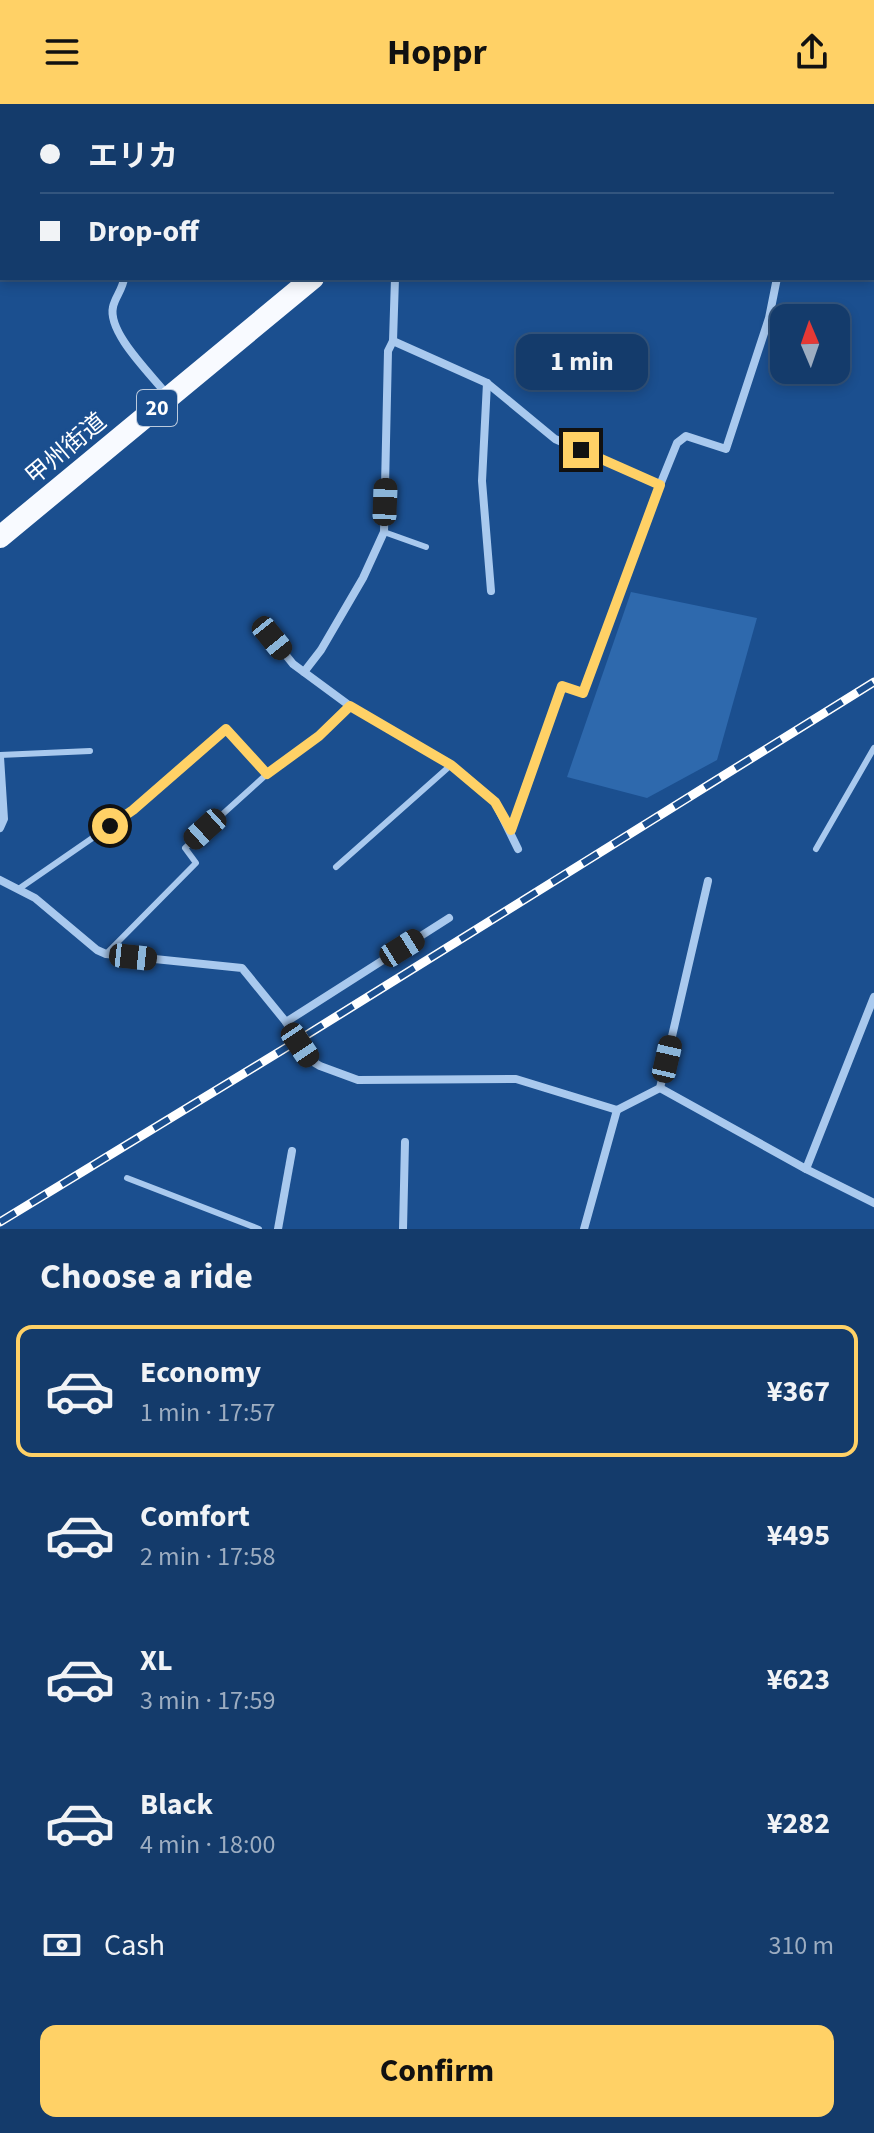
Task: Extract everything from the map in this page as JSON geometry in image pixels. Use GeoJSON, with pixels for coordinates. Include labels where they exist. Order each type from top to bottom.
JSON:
{"type":"FeatureCollection","features":[{"type":"Feature","properties":{"kind":"highway","name":"甲州街道"},"geometry":{"type":"LineString","coordinates":[[0,537],[311,280]]}},
{"type":"Feature","properties":{"kind":"street"},"geometry":{"type":"LineString","coordinates":[[123,280],[112,309],[114,323],[129,350],[169,397]]}},
{"type":"Feature","properties":{"kind":"street"},"geometry":{"type":"LineString","coordinates":[[304,672],[321,650],[363,578],[384,532],[388,351],[393,341],[395,280]]}},
{"type":"Feature","properties":{"kind":"street"},"geometry":{"type":"LineString","coordinates":[[511,830],[562,686],[583,693],[677,443],[686,436],[726,449],[769,318],[777,280]]}},
{"type":"Feature","properties":{"kind":"street"},"geometry":{"type":"LineString","coordinates":[[393,341],[487,383],[555,439],[660,485]]}},
{"type":"Feature","properties":{"kind":"street"},"geometry":{"type":"LineString","coordinates":[[487,383],[482,481],[491,591]]}},
{"type":"Feature","properties":{"kind":"street"},"geometry":{"type":"LineString","coordinates":[[272,638],[293,664],[350,706],[451,765],[495,802],[518,849]]}},
{"type":"Feature","properties":{"kind":"street"},"geometry":{"type":"LineString","coordinates":[[0,756],[4,819],[0,828]]}},
{"type":"Feature","properties":{"kind":"street"},"geometry":{"type":"LineString","coordinates":[[0,880],[35,898],[97,950],[106,954],[242,968],[286,1022],[310,1060],[358,1080],[516,1079],[617,1110],[660,1088],[708,881]]}},
{"type":"Feature","properties":{"kind":"street"},"geometry":{"type":"LineString","coordinates":[[286,1022],[449,918]]}},
{"type":"Feature","properties":{"kind":"street"},"geometry":{"type":"LineString","coordinates":[[806,1169],[874,997]]}},
{"type":"Feature","properties":{"kind":"street"},"geometry":{"type":"LineString","coordinates":[[660,1088],[874,1203]]}},
{"type":"Feature","properties":{"kind":"street"},"geometry":{"type":"LineString","coordinates":[[584,1229],[617,1110]]}},
{"type":"Feature","properties":{"kind":"street"},"geometry":{"type":"LineString","coordinates":[[403,1229],[405,1142]]}},
{"type":"Feature","properties":{"kind":"street"},"geometry":{"type":"LineString","coordinates":[[278,1229],[292,1151]]}},
{"type":"Feature","properties":{"kind":"lane"},"geometry":{"type":"LineString","coordinates":[[384,532],[426,547]]}},
{"type":"Feature","properties":{"kind":"lane"},"geometry":{"type":"LineString","coordinates":[[106,954],[196,863],[185,848],[267,774],[319,736],[350,706]]}},
{"type":"Feature","properties":{"kind":"lane"},"geometry":{"type":"LineString","coordinates":[[20,888],[133,810],[226,729],[267,774]]}},
{"type":"Feature","properties":{"kind":"lane"},"geometry":{"type":"LineString","coordinates":[[816,849],[874,748]]}},
{"type":"Feature","properties":{"kind":"lane"},"geometry":{"type":"LineString","coordinates":[[0,756],[90,751]]}},
{"type":"Feature","properties":{"kind":"lane"},"geometry":{"type":"LineString","coordinates":[[336,867],[451,765]]}},
{"type":"Feature","properties":{"kind":"lane"},"geometry":{"type":"LineString","coordinates":[[127,1178],[259,1229]]}},
{"type":"Feature","properties":{"kind":"shaded area"},"geometry":{"type":"Polygon","coordinates":[[[631,592],[757,618],[717,760],[647,798],[567,777],[631,592]]]}},
{"type":"Feature","properties":{"kind":"railway"},"geometry":{"type":"LineString","coordinates":[[0,1222],[874,682]]}},
{"type":"Feature","properties":{"kind":"route"},"geometry":{"type":"LineString","coordinates":[[110,826],[133,810],[226,729],[267,774],[319,736],[350,706],[451,765],[495,802],[511,830],[562,686],[583,693],[660,485],[581,450]]}}]}
